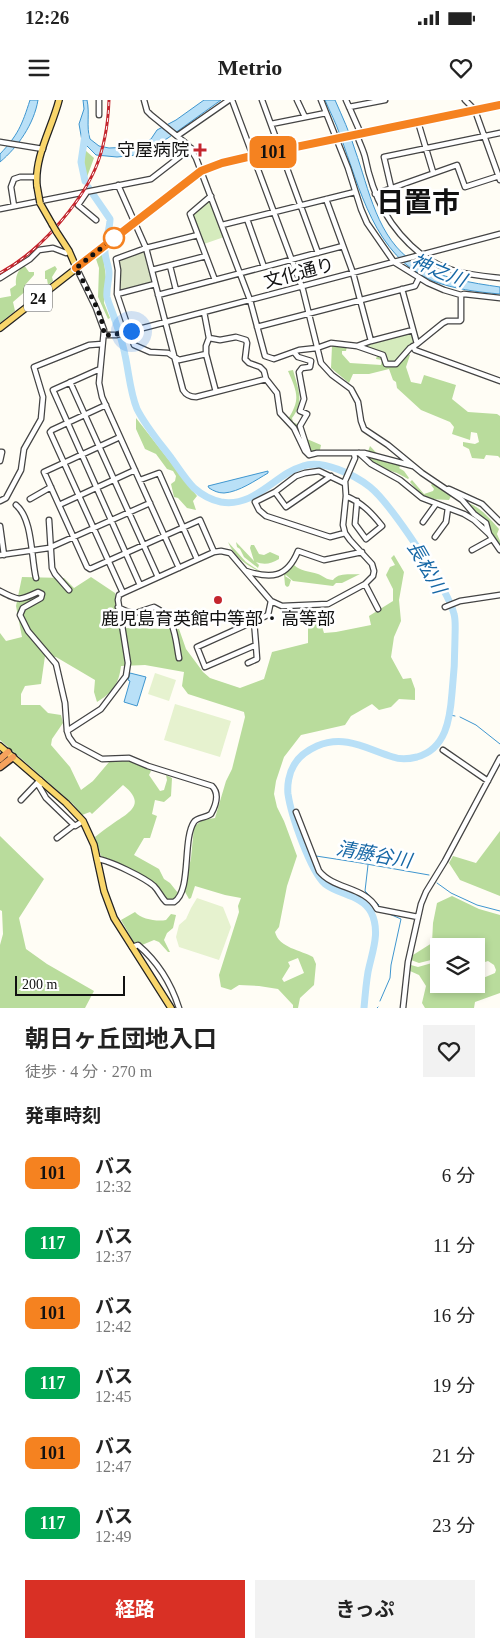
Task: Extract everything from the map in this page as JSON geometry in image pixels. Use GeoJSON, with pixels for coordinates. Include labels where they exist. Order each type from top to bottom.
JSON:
{"type":"FeatureCollection","features":[{"type":"Feature","properties":{"kind":"highway"},"geometry":{"type":"LineString","coordinates":[[0,759],[10,754]]}},
{"type":"Feature","properties":{"kind":"highway"},"geometry":{"type":"LineString","coordinates":[[0,767],[10,754]]}},
{"type":"Feature","properties":{"kind":"main road"},"geometry":{"type":"LineString","coordinates":[[59,100],[36,177],[40,203],[69,251],[76,268],[201,171],[222,163],[252,156],[500,105]]}},
{"type":"Feature","properties":{"kind":"main road","name":"24"},"geometry":{"type":"LineString","coordinates":[[0,328],[76,268]]}},
{"type":"Feature","properties":{"kind":"main road"},"geometry":{"type":"LineString","coordinates":[[0,746],[66,803],[83,821],[97,859],[109,907],[171,1008]]}},
{"type":"Feature","properties":{"kind":"street"},"geometry":{"type":"LineString","coordinates":[[98,100],[99,115]]}},
{"type":"Feature","properties":{"kind":"street"},"geometry":{"type":"LineString","coordinates":[[144,100],[147,111],[191,148],[250,300],[257,327],[260,360],[266,379],[277,393],[280,413],[294,428],[305,451],[309,455]]}},
{"type":"Feature","properties":{"kind":"street"},"geometry":{"type":"LineString","coordinates":[[176,135],[230,100],[302,286],[321,363],[332,375],[351,389],[358,402],[364,429],[388,445],[422,473],[447,488],[482,504],[500,522]]}},
{"type":"Feature","properties":{"kind":"street"},"geometry":{"type":"LineString","coordinates":[[262,100],[318,253]]}},
{"type":"Feature","properties":{"kind":"street"},"geometry":{"type":"LineString","coordinates":[[297,100],[306,117]]}},
{"type":"Feature","properties":{"kind":"street"},"geometry":{"type":"LineString","coordinates":[[321,100],[338,139],[367,223],[397,262],[419,278],[444,290],[461,295],[500,298]]}},
{"type":"Feature","properties":{"kind":"street"},"geometry":{"type":"LineString","coordinates":[[346,100],[375,194],[400,236],[436,264],[456,271],[500,278]]}},
{"type":"Feature","properties":{"kind":"street"},"geometry":{"type":"LineString","coordinates":[[349,107],[385,100]]}},
{"type":"Feature","properties":{"kind":"street"},"geometry":{"type":"LineString","coordinates":[[375,194],[457,164],[465,187],[499,178],[475,110],[465,100]]}},
{"type":"Feature","properties":{"kind":"street"},"geometry":{"type":"LineString","coordinates":[[271,124],[326,113]]}},
{"type":"Feature","properties":{"kind":"street"},"geometry":{"type":"LineString","coordinates":[[418,122],[433,172]]}},
{"type":"Feature","properties":{"kind":"street"},"geometry":{"type":"LineString","coordinates":[[391,187],[384,157],[500,132]]}},
{"type":"Feature","properties":{"kind":"street"},"geometry":{"type":"LineString","coordinates":[[2,142],[43,149]]}},
{"type":"Feature","properties":{"kind":"street"},"geometry":{"type":"LineString","coordinates":[[0,209],[156,176],[191,148]]}},
{"type":"Feature","properties":{"kind":"street"},"geometry":{"type":"LineString","coordinates":[[493,161],[500,159]]}},
{"type":"Feature","properties":{"kind":"street"},"geometry":{"type":"LineString","coordinates":[[14,206],[12,187],[14,179],[20,176],[36,177]]}},
{"type":"Feature","properties":{"kind":"street"},"geometry":{"type":"LineString","coordinates":[[118,185],[146,248],[183,390],[189,396],[196,397],[266,379]]}},
{"type":"Feature","properties":{"kind":"street"},"geometry":{"type":"LineString","coordinates":[[87,192],[78,205],[96,220]]}},
{"type":"Feature","properties":{"kind":"street"},"geometry":{"type":"LineString","coordinates":[[222,225],[355,192]]}},
{"type":"Feature","properties":{"kind":"street"},"geometry":{"type":"LineString","coordinates":[[211,196],[190,214],[215,280]]}},
{"type":"Feature","properties":{"kind":"street"},"geometry":{"type":"LineString","coordinates":[[326,199],[353,273],[371,341]]}},
{"type":"Feature","properties":{"kind":"street"},"geometry":{"type":"LineString","coordinates":[[247,219],[264,267]]}},
{"type":"Feature","properties":{"kind":"street","name":"文化通り"},"geometry":{"type":"LineString","coordinates":[[104,335],[116,335],[500,234]]}},
{"type":"Feature","properties":{"kind":"street"},"geometry":{"type":"LineString","coordinates":[[198,235],[146,248],[116,259],[118,294],[134,344],[150,352],[168,353],[179,360],[206,354]]}},
{"type":"Feature","properties":{"kind":"street"},"geometry":{"type":"LineString","coordinates":[[158,295],[343,246]]}},
{"type":"Feature","properties":{"kind":"street"},"geometry":{"type":"LineString","coordinates":[[0,278],[24,263],[38,250],[52,248],[66,253],[69,251]]}},
{"type":"Feature","properties":{"kind":"street"},"geometry":{"type":"LineString","coordinates":[[152,270],[206,256]]}},
{"type":"Feature","properties":{"kind":"street"},"geometry":{"type":"LineString","coordinates":[[170,266],[176,290]]}},
{"type":"Feature","properties":{"kind":"street"},"geometry":{"type":"LineString","coordinates":[[76,268],[96,308],[103,327],[104,335],[99,388],[179,568]]}},
{"type":"Feature","properties":{"kind":"street"},"geometry":{"type":"LineString","coordinates":[[257,327],[415,286],[419,278]]}},
{"type":"Feature","properties":{"kind":"street"},"geometry":{"type":"LineString","coordinates":[[118,294],[156,284]]}},
{"type":"Feature","properties":{"kind":"street"},"geometry":{"type":"LineString","coordinates":[[402,289],[415,350],[500,382]]}},
{"type":"Feature","properties":{"kind":"street"},"geometry":{"type":"LineString","coordinates":[[209,338],[220,340],[234,336],[244,339],[247,343],[245,359],[249,363],[274,359],[294,352],[336,343],[357,346],[383,355],[386,364],[396,364],[410,348],[443,323],[461,320],[461,295]]}},
{"type":"Feature","properties":{"kind":"street"},"geometry":{"type":"LineString","coordinates":[[204,312],[209,338],[206,354],[216,392]]}},
{"type":"Feature","properties":{"kind":"street"},"geometry":{"type":"LineString","coordinates":[[357,346],[412,330]]}},
{"type":"Feature","properties":{"kind":"street"},"geometry":{"type":"LineString","coordinates":[[0,501],[6,498],[21,470],[24,449],[40,419],[43,397],[34,367],[89,345],[102,344]]}},
{"type":"Feature","properties":{"kind":"street"},"geometry":{"type":"LineString","coordinates":[[294,352],[298,357],[311,361],[310,367],[302,368],[299,372],[304,399],[300,411],[306,414],[300,426],[309,455]]}},
{"type":"Feature","properties":{"kind":"street"},"geometry":{"type":"LineString","coordinates":[[100,369],[53,390],[140,585]]}},
{"type":"Feature","properties":{"kind":"street"},"geometry":{"type":"LineString","coordinates":[[70,382],[158,577]]}},
{"type":"Feature","properties":{"kind":"street"},"geometry":{"type":"LineString","coordinates":[[106,405],[67,422],[50,432],[123,593]]}},
{"type":"Feature","properties":{"kind":"street"},"geometry":{"type":"LineString","coordinates":[[120,437],[44,472],[87,567],[90,569],[200,520],[214,552]]}},
{"type":"Feature","properties":{"kind":"street"},"geometry":{"type":"LineString","coordinates":[[0,452],[2,452],[0,461]]}},
{"type":"Feature","properties":{"kind":"street"},"geometry":{"type":"LineString","coordinates":[[309,455],[317,453],[364,453],[415,466]]}},
{"type":"Feature","properties":{"kind":"street"},"geometry":{"type":"LineString","coordinates":[[68,730],[101,709],[126,676],[128,663],[118,607],[119,595],[123,593],[214,552],[221,551],[230,553],[271,601],[282,606],[328,604],[365,584],[373,576],[374,571],[370,560],[345,533],[343,525],[346,496],[345,482],[357,453]]}},
{"type":"Feature","properties":{"kind":"street"},"geometry":{"type":"LineString","coordinates":[[357,453],[371,464],[400,480],[422,498],[469,517],[490,537],[500,550]]}},
{"type":"Feature","properties":{"kind":"street"},"geometry":{"type":"LineString","coordinates":[[59,505],[135,470]]}},
{"type":"Feature","properties":{"kind":"street"},"geometry":{"type":"LineString","coordinates":[[345,482],[320,471],[305,473],[296,476],[275,492],[255,502],[266,516],[330,537],[345,533]]}},
{"type":"Feature","properties":{"kind":"street"},"geometry":{"type":"LineString","coordinates":[[140,480],[159,473],[198,560]]}},
{"type":"Feature","properties":{"kind":"street"},"geometry":{"type":"LineString","coordinates":[[275,492],[286,507],[331,476]]}},
{"type":"Feature","properties":{"kind":"street"},"geometry":{"type":"LineString","coordinates":[[30,499],[51,487]]}},
{"type":"Feature","properties":{"kind":"street"},"geometry":{"type":"LineString","coordinates":[[447,488],[486,523],[490,537]]}},
{"type":"Feature","properties":{"kind":"street"},"geometry":{"type":"LineString","coordinates":[[346,496],[357,500],[370,510],[382,526],[366,538],[355,524],[357,500]]}},
{"type":"Feature","properties":{"kind":"street"},"geometry":{"type":"LineString","coordinates":[[0,526],[2,555],[31,551],[51,547],[150,503]]}},
{"type":"Feature","properties":{"kind":"street"},"geometry":{"type":"LineString","coordinates":[[422,522],[436,504]]}},
{"type":"Feature","properties":{"kind":"street"},"geometry":{"type":"LineString","coordinates":[[16,505],[21,509],[27,522],[36,578]]}},
{"type":"Feature","properties":{"kind":"street"},"geometry":{"type":"LineString","coordinates":[[436,536],[446,522],[448,508]]}},
{"type":"Feature","properties":{"kind":"street"},"geometry":{"type":"LineString","coordinates":[[49,520],[52,568],[70,590]]}},
{"type":"Feature","properties":{"kind":"street"},"geometry":{"type":"LineString","coordinates":[[472,550],[490,537]]}},
{"type":"Feature","properties":{"kind":"street"},"geometry":{"type":"LineString","coordinates":[[245,570],[260,576],[282,573],[293,564],[298,551],[324,560],[362,552]]}},
{"type":"Feature","properties":{"kind":"street"},"geometry":{"type":"LineString","coordinates":[[365,584],[378,609]]}},
{"type":"Feature","properties":{"kind":"street"},"geometry":{"type":"LineString","coordinates":[[0,591],[15,599],[27,597],[38,592],[42,594],[41,598],[23,608],[20,615],[28,632],[56,664],[65,703],[69,737],[74,744],[102,760],[129,758],[148,766],[212,786],[217,796],[212,812],[209,816],[196,820],[189,837],[186,872],[180,897],[174,902],[166,902],[154,886],[146,880],[107,861],[97,859]]}},
{"type":"Feature","properties":{"kind":"street"},"geometry":{"type":"LineString","coordinates":[[446,607],[458,602],[500,595]]}},
{"type":"Feature","properties":{"kind":"street"},"geometry":{"type":"LineString","coordinates":[[256,646],[206,667],[197,647],[268,615],[271,601]]}},
{"type":"Feature","properties":{"kind":"street"},"geometry":{"type":"LineString","coordinates":[[118,607],[134,614],[154,607],[164,613],[175,629],[179,658]]}},
{"type":"Feature","properties":{"kind":"street"},"geometry":{"type":"LineString","coordinates":[[248,663],[257,659],[254,621]]}},
{"type":"Feature","properties":{"kind":"street"},"geometry":{"type":"LineString","coordinates":[[443,750],[488,781]]}},
{"type":"Feature","properties":{"kind":"street"},"geometry":{"type":"LineString","coordinates":[[403,1008],[408,962],[418,917],[426,892],[445,861],[500,758]]}},
{"type":"Feature","properties":{"kind":"street"},"geometry":{"type":"LineString","coordinates":[[20,800],[41,781]]}},
{"type":"Feature","properties":{"kind":"street"},"geometry":{"type":"LineString","coordinates":[[41,781],[39,786],[46,798],[74,825]]}},
{"type":"Feature","properties":{"kind":"street"},"geometry":{"type":"LineString","coordinates":[[296,812],[324,878],[359,892],[369,899],[377,909],[418,917]]}},
{"type":"Feature","properties":{"kind":"street"},"geometry":{"type":"LineString","coordinates":[[57,838],[74,825],[83,821]]}},
{"type":"Feature","properties":{"kind":"street"},"geometry":{"type":"LineString","coordinates":[[132,947],[138,945],[152,958],[171,987],[179,1008]]}},
{"type":"Feature","properties":{"kind":"street"},"geometry":{"type":"LineString","coordinates":[[160,992],[171,987]]}},
{"type":"Feature","properties":{"kind":"green space"},"geometry":{"type":"Polygon","coordinates":[[[85,150],[94,158],[87,177],[84,166],[85,150]]]}},
{"type":"Feature","properties":{"kind":"green space"},"geometry":{"type":"Polygon","coordinates":[[[211,201],[224,237],[204,244],[193,214],[211,201]]]}},
{"type":"Feature","properties":{"kind":"green space"},"geometry":{"type":"Polygon","coordinates":[[[144,251],[153,282],[120,291],[119,260],[144,251]]]}},
{"type":"Feature","properties":{"kind":"green space"},"geometry":{"type":"Polygon","coordinates":[[[103,254],[106,278],[104,303],[110,318],[108,319],[98,297],[99,268],[96,259],[103,254]]]}},
{"type":"Feature","properties":{"kind":"green space"},"geometry":{"type":"Polygon","coordinates":[[[24,265],[29,272],[34,272],[34,275],[25,285],[28,289],[13,302],[15,311],[0,323],[0,298],[11,296],[10,289],[16,285],[17,274],[24,265]]]}},
{"type":"Feature","properties":{"kind":"green space"},"geometry":{"type":"Polygon","coordinates":[[[55,266],[57,269],[52,277],[53,281],[48,285],[47,279],[45,279],[45,271],[55,266]]]}},
{"type":"Feature","properties":{"kind":"green space"},"geometry":{"type":"Polygon","coordinates":[[[412,333],[414,345],[408,346],[395,363],[387,363],[384,353],[364,346],[364,344],[412,333]]]}},
{"type":"Feature","properties":{"kind":"green space"},"geometry":{"type":"Polygon","coordinates":[[[332,346],[347,346],[346,351],[342,351],[342,354],[350,363],[381,365],[382,360],[376,359],[377,356],[383,359],[383,363],[386,365],[399,365],[408,354],[410,355],[406,367],[411,382],[421,384],[424,375],[456,385],[452,399],[468,412],[497,414],[500,416],[500,458],[498,456],[486,455],[484,459],[472,458],[469,449],[463,446],[463,442],[475,444],[479,442],[477,433],[471,432],[470,440],[452,434],[454,427],[450,422],[421,410],[397,388],[389,369],[369,374],[353,374],[349,383],[331,368],[332,346]]]}},
{"type":"Feature","properties":{"kind":"green space"},"geometry":{"type":"Polygon","coordinates":[[[293,370],[299,400],[296,412],[292,418],[293,422],[297,424],[304,444],[295,426],[288,419],[296,401],[295,390],[288,371],[293,370]]]}},
{"type":"Feature","properties":{"kind":"green space"},"geometry":{"type":"Polygon","coordinates":[[[136,418],[197,496],[193,501],[196,510],[187,508],[178,498],[174,497],[171,484],[175,481],[176,476],[173,471],[167,469],[156,454],[145,449],[136,429],[136,418]]]}},
{"type":"Feature","properties":{"kind":"green space"},"geometry":{"type":"Polygon","coordinates":[[[307,439],[321,445],[320,450],[310,453],[307,439]]]}},
{"type":"Feature","properties":{"kind":"green space"},"geometry":{"type":"Polygon","coordinates":[[[370,446],[383,460],[401,465],[399,468],[409,478],[381,468],[366,457],[370,446]]]}},
{"type":"Feature","properties":{"kind":"green space"},"geometry":{"type":"Polygon","coordinates":[[[412,480],[424,494],[433,491],[434,489],[431,485],[433,483],[451,496],[449,500],[425,498],[417,493],[417,490],[410,482],[412,480]]]}},
{"type":"Feature","properties":{"kind":"green space"},"geometry":{"type":"Polygon","coordinates":[[[465,502],[480,509],[499,529],[497,534],[500,547],[490,533],[488,521],[474,512],[465,502]]]}},
{"type":"Feature","properties":{"kind":"green space"},"geometry":{"type":"Polygon","coordinates":[[[228,542],[246,562],[261,572],[242,560],[228,542]]]}},
{"type":"Feature","properties":{"kind":"green space"},"geometry":{"type":"Polygon","coordinates":[[[236,542],[254,561],[250,548],[251,545],[254,545],[259,554],[264,555],[270,552],[279,556],[279,559],[268,564],[256,562],[259,565],[258,568],[244,557],[236,542]]]}},
{"type":"Feature","properties":{"kind":"green space"},"geometry":{"type":"Polygon","coordinates":[[[394,555],[404,572],[399,600],[401,621],[394,637],[391,657],[403,679],[411,678],[415,689],[415,700],[399,699],[391,707],[379,710],[372,704],[351,716],[345,725],[301,735],[284,757],[276,781],[274,794],[277,807],[297,856],[287,886],[279,927],[275,932],[281,942],[313,957],[316,964],[314,985],[300,998],[298,1008],[293,1008],[293,1005],[278,989],[239,985],[231,990],[221,987],[219,975],[239,912],[238,906],[241,898],[195,886],[189,899],[184,890],[191,858],[194,827],[202,820],[215,818],[226,781],[232,769],[245,717],[244,712],[188,694],[182,686],[184,672],[145,665],[121,666],[119,678],[114,687],[97,702],[94,692],[95,680],[56,657],[45,656],[41,684],[25,686],[21,694],[21,705],[40,705],[48,713],[61,715],[63,723],[52,739],[51,745],[70,767],[81,790],[93,781],[115,755],[148,768],[151,771],[149,775],[160,791],[164,790],[167,780],[166,775],[172,778],[171,796],[164,802],[155,800],[152,814],[157,816],[150,838],[144,838],[134,855],[159,869],[164,879],[178,893],[174,900],[167,899],[154,883],[148,879],[101,856],[95,837],[129,812],[135,803],[130,792],[123,785],[92,814],[90,812],[82,815],[73,804],[0,740],[0,633],[6,641],[22,637],[16,606],[22,577],[64,578],[74,588],[91,577],[115,593],[120,628],[179,629],[186,649],[203,672],[210,678],[240,688],[264,679],[272,652],[308,643],[308,628],[316,608],[324,633],[371,625],[369,616],[393,601],[393,589],[386,575],[390,567],[395,565],[391,558],[394,555]],[[298,958],[288,962],[290,966],[282,979],[284,982],[304,973],[298,958]]]}},
{"type":"Feature","properties":{"kind":"green space"},"geometry":{"type":"Polygon","coordinates":[[[294,565],[302,570],[331,580],[342,575],[360,574],[342,583],[336,583],[333,586],[293,581],[286,575],[291,580],[287,587],[284,574],[294,565]]]}},
{"type":"Feature","properties":{"kind":"green space"},"geometry":{"type":"Polygon","coordinates":[[[155,673],[176,680],[169,701],[148,694],[155,673]]]}},
{"type":"Feature","properties":{"kind":"green space"},"geometry":{"type":"Polygon","coordinates":[[[175,704],[231,721],[220,757],[164,740],[175,704]]]}},
{"type":"Feature","properties":{"kind":"green space"},"geometry":{"type":"Polygon","coordinates":[[[500,831],[500,896],[460,880],[449,863],[453,856],[476,863],[500,831]]]}},
{"type":"Feature","properties":{"kind":"green space"},"geometry":{"type":"Polygon","coordinates":[[[0,836],[44,879],[19,918],[26,949],[47,964],[94,991],[85,1008],[0,1008],[0,945],[3,934],[2,911],[0,910],[0,836]]]}},
{"type":"Feature","properties":{"kind":"green space"},"geometry":{"type":"Polygon","coordinates":[[[452,896],[479,909],[500,915],[500,993],[475,1002],[474,1008],[425,1008],[422,1003],[426,986],[419,975],[410,971],[411,965],[418,967],[430,964],[430,993],[485,993],[485,977],[495,973],[494,965],[488,961],[485,962],[485,938],[432,938],[437,903],[452,896]]]}},
{"type":"Feature","properties":{"kind":"green space"},"geometry":{"type":"Polygon","coordinates":[[[197,898],[223,907],[231,927],[219,960],[179,947],[176,937],[179,925],[186,919],[197,898]]]}},
{"type":"Feature","properties":{"kind":"green space"},"geometry":{"type":"Polygon","coordinates":[[[135,912],[145,918],[158,921],[166,920],[171,914],[176,915],[173,928],[167,933],[164,940],[170,952],[154,940],[142,945],[135,944],[121,920],[135,912]]]}},
{"type":"Feature","properties":{"kind":"green space"},"geometry":{"type":"Polygon","coordinates":[[[430,944],[430,960],[419,963],[411,960],[413,955],[430,944]]]}},
{"type":"Feature","properties":{"kind":"water"},"geometry":{"type":"Polygon","coordinates":[[[30,100],[38,100],[33,118],[19,142],[0,162],[0,154],[19,129],[30,100]]]}},
{"type":"Feature","properties":{"kind":"water"},"geometry":{"type":"Polygon","coordinates":[[[83,100],[87,100],[90,139],[99,146],[109,148],[132,147],[143,144],[151,139],[157,130],[176,120],[204,100],[221,100],[168,138],[142,153],[117,157],[96,155],[82,141],[79,124],[84,109],[83,100]]]}},
{"type":"Feature","properties":{"kind":"water"},"geometry":{"type":"Polygon","coordinates":[[[325,100],[335,100],[351,137],[376,212],[383,227],[402,253],[415,263],[435,273],[467,282],[500,287],[500,294],[466,290],[433,281],[413,270],[396,255],[372,219],[325,100]]]}},
{"type":"Feature","properties":{"kind":"water"},"geometry":{"type":"Polygon","coordinates":[[[268,471],[268,473],[253,482],[230,492],[218,492],[208,486],[268,471]]]}},
{"type":"Feature","properties":{"kind":"water"},"geometry":{"type":"Polygon","coordinates":[[[130,673],[146,677],[137,706],[124,702],[130,681],[128,680],[130,673]]]}},
{"type":"Feature","properties":{"kind":"waterway","name":"長松川"},"geometry":{"type":"LineString","coordinates":[[85,135],[81,162],[85,181]]}},
{"type":"Feature","properties":{"kind":"waterway","name":"長松川"},"geometry":{"type":"LineString","coordinates":[[88,187],[110,219],[105,249],[109,273],[107,297],[123,347],[135,403],[149,429],[185,478],[194,488],[210,499],[233,503],[255,495],[283,476],[303,466],[311,464],[329,466],[347,473],[370,487],[391,510],[430,567],[454,614],[455,659],[450,713],[445,732],[434,747],[427,753],[417,757],[402,759],[356,744],[346,742],[327,743],[307,751],[301,756],[292,768],[289,779],[288,794],[293,815],[307,855],[319,877],[331,888],[362,902],[367,906],[374,919],[376,934],[368,972],[364,1008]]}},
{"type":"Feature","properties":{"kind":"waterway","name":"長松川"},"geometry":{"type":"LineString","coordinates":[[450,715],[455,716]]}},
{"type":"Feature","properties":{"kind":"waterway"},"geometry":{"type":"LineString","coordinates":[[460,717],[476,725],[500,744]]}},
{"type":"Feature","properties":{"kind":"waterway","name":"清藤谷川"},"geometry":{"type":"LineString","coordinates":[[316,856],[429,875]]}},
{"type":"Feature","properties":{"kind":"waterway"},"geometry":{"type":"LineString","coordinates":[[368,865],[365,891],[379,905]]}},
{"type":"Feature","properties":{"kind":"waterway","name":"清藤谷川"},"geometry":{"type":"LineString","coordinates":[[437,883],[451,893],[477,905],[500,911]]}},
{"type":"Feature","properties":{"kind":"waterway"},"geometry":{"type":"LineString","coordinates":[[380,1001],[390,978],[401,919],[387,913]]}},
{"type":"Feature","properties":{"kind":"railway"},"geometry":{"type":"LineString","coordinates":[[0,273],[30,253],[43,241],[79,198],[101,154],[108,120],[109,100]]}},
{"type":"Feature","properties":{"kind":"bus line","name":"101"},"geometry":{"type":"LineString","coordinates":[[76,268],[201,171],[208,168],[252,156],[500,105]]}},
{"type":"Feature","properties":{"kind":"place","name":"守屋病院"},"geometry":{"type":"Point","coordinates":[200,150]}},
{"type":"Feature","properties":{"kind":"place","name":"鹿児島育英館中等部・高等部"},"geometry":{"type":"Point","coordinates":[218,600]}},
{"type":"Feature","properties":{"kind":"district","name":"日置市"},"geometry":{"type":"Point","coordinates":[418,202]}},
{"type":"Feature","properties":{"kind":"route"},"geometry":{"type":"LineString","coordinates":[[114,238],[76,268],[96,308],[104,335],[131,331]]}},
{"type":"Feature","properties":{"kind":"water label","name":"神之川"},"geometry":{"type":"Point","coordinates":[439,270]}}]}
